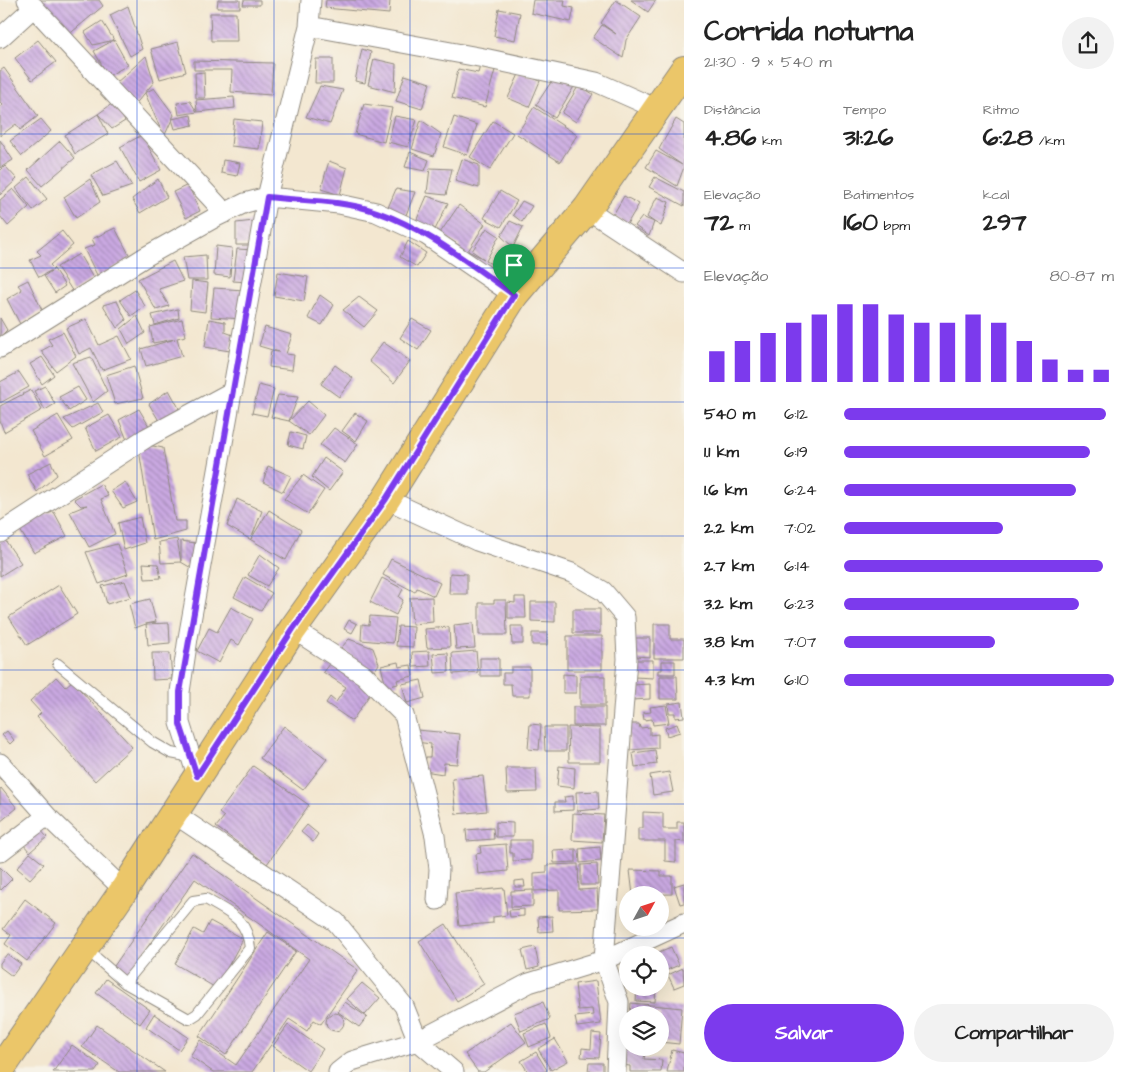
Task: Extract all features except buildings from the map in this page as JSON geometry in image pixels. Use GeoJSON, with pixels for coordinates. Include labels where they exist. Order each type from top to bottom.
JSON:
{"type":"FeatureCollection","features":[{"type":"Feature","properties":{"kind":"main road"},"geometry":{"type":"LineString","coordinates":[[0,1070],[124,890],[173,814],[194,766],[386,499],[514,295],[587,210],[684,70]]}},
{"type":"Feature","properties":{"kind":"street"},"geometry":{"type":"LineString","coordinates":[[194,766],[180,724],[180,692],[267,197],[309,26],[311,0]]}},
{"type":"Feature","properties":{"kind":"street"},"geometry":{"type":"LineString","coordinates":[[0,38],[31,4],[226,212]]}},
{"type":"Feature","properties":{"kind":"street"},"geometry":{"type":"LineString","coordinates":[[309,26],[484,58],[588,80],[657,108]]}},
{"type":"Feature","properties":{"kind":"street"},"geometry":{"type":"LineString","coordinates":[[0,348],[145,257],[226,212],[245,203],[267,197],[339,204],[376,212],[426,235],[514,295]]}},
{"type":"Feature","properties":{"kind":"street"},"geometry":{"type":"LineString","coordinates":[[587,210],[684,273]]}},
{"type":"Feature","properties":{"kind":"street"},"geometry":{"type":"LineString","coordinates":[[0,533],[146,438],[233,392]]}},
{"type":"Feature","properties":{"kind":"street"},"geometry":{"type":"LineString","coordinates":[[386,499],[477,541],[572,573],[603,591],[626,617],[627,659],[604,960],[619,1002],[616,1072]]}},
{"type":"Feature","properties":{"kind":"street"},"geometry":{"type":"LineString","coordinates":[[293,629],[364,675],[404,715],[434,836],[439,869],[437,900]]}},
{"type":"Feature","properties":{"kind":"street"},"geometry":{"type":"LineString","coordinates":[[0,763],[47,816],[124,890]]}},
{"type":"Feature","properties":{"kind":"street"},"geometry":{"type":"LineString","coordinates":[[173,814],[336,922],[404,1006],[418,1041],[454,1072]]}},
{"type":"Feature","properties":{"kind":"street"},"geometry":{"type":"LineString","coordinates":[[0,852],[47,816]]}},
{"type":"Feature","properties":{"kind":"street"},"geometry":{"type":"LineString","coordinates":[[338,1072],[352,1061],[418,1041],[529,983],[604,960],[684,923]]}},
{"type":"Feature","properties":{"kind":"lane"},"geometry":{"type":"LineString","coordinates":[[58,664],[152,742],[194,766]]}},
{"type":"Feature","properties":{"kind":"lane"},"geometry":{"type":"LineString","coordinates":[[85,947],[125,983],[189,1019],[197,1014],[250,948],[248,933],[243,922],[206,899],[193,901],[125,983]]}},
{"type":"Feature","properties":{"kind":"route"},"geometry":{"type":"LineString","coordinates":[[267,197],[339,204],[376,212],[426,235],[514,295],[386,499],[293,629],[197,776],[180,724],[180,692],[267,197]]}}]}
